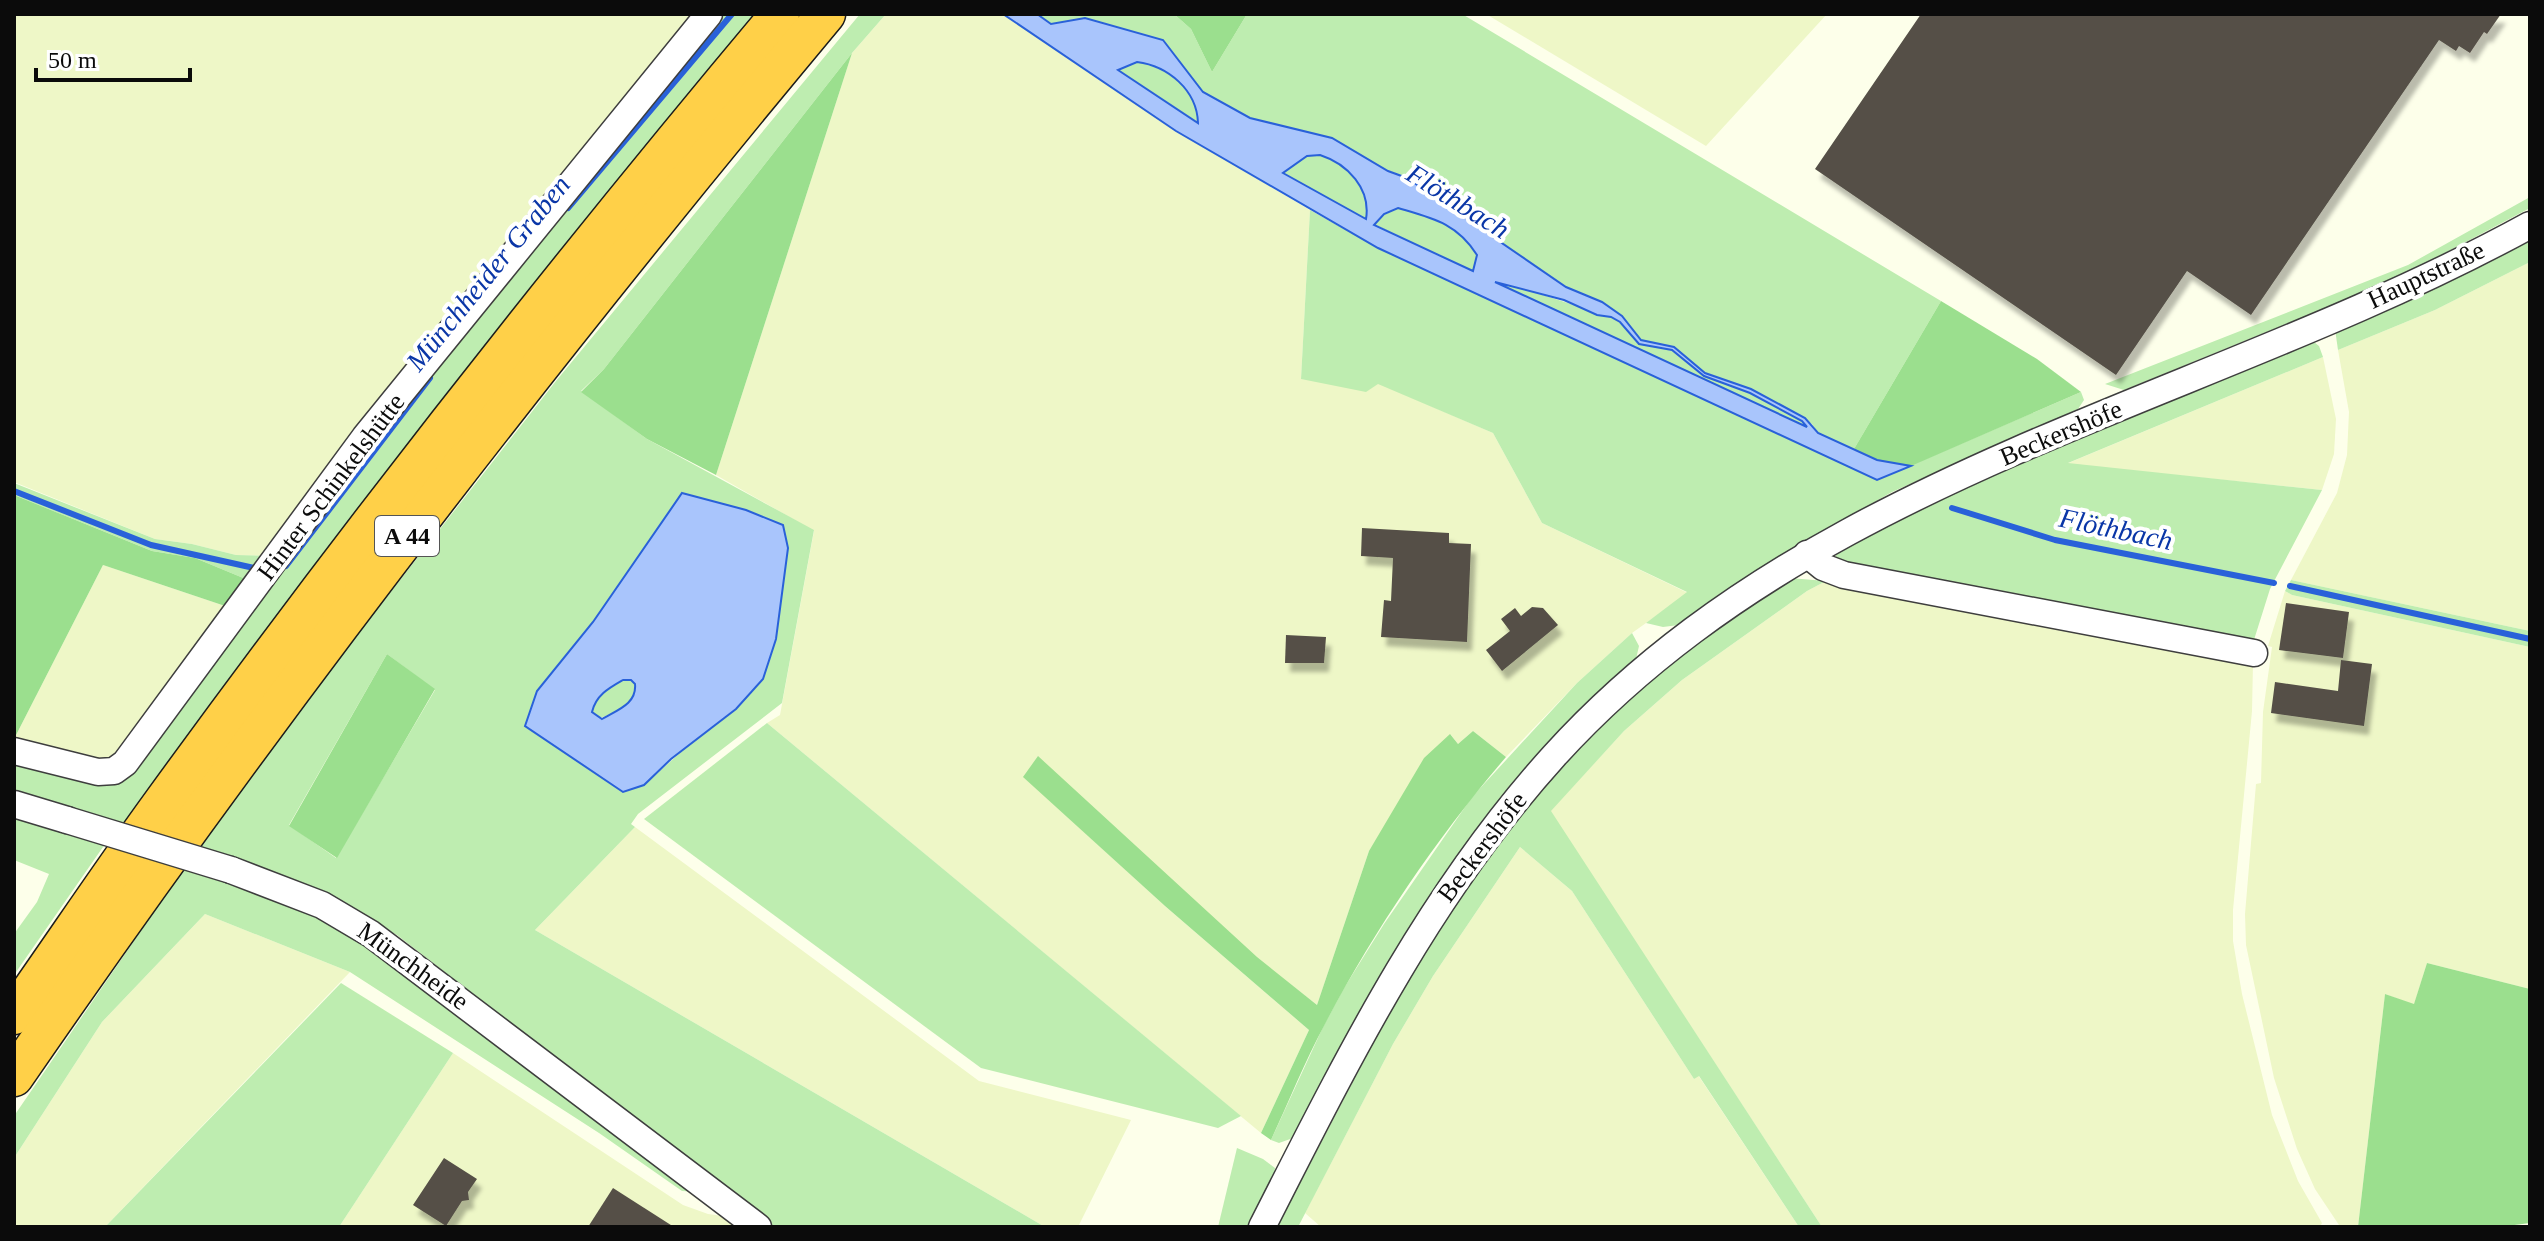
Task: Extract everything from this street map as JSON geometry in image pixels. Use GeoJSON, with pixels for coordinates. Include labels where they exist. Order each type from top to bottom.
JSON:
{"type":"FeatureCollection","features":[{"type":"Feature","properties":{"kind":"highway","name":"A 44"},"geometry":{"type":"LineString","coordinates":[[14,1015],[178,783],[441,433],[597,236],[780,14]]}},
{"type":"Feature","properties":{"kind":"highway","name":"A 44"},"geometry":{"type":"LineString","coordinates":[[14,1077],[224,780],[368,587],[588,303],[826,14]]}},
{"type":"Feature","properties":{"kind":"street","name":"Hinter Schinkelshütte"},"geometry":{"type":"LineString","coordinates":[[14,751],[98,772],[114,771],[125,763],[365,437],[709,14]]}},
{"type":"Feature","properties":{"kind":"street","name":"Hauptstraße"},"geometry":{"type":"LineString","coordinates":[[2321,323],[2441,270],[2530,225]]}},
{"type":"Feature","properties":{"kind":"street","name":"Beckershöfe"},"geometry":{"type":"LineString","coordinates":[[1262,1227],[1340,1075],[1410,949],[1443,897],[1513,803],[1573,736],[1642,672],[1709,619],[1807,554],[1858,525],[1946,483],[2321,323]]}},
{"type":"Feature","properties":{"kind":"street"},"geometry":{"type":"LineString","coordinates":[[1807,554],[1823,567],[1844,575],[2254,653]]}},
{"type":"Feature","properties":{"kind":"street","name":"Münchheide"},"geometry":{"type":"LineString","coordinates":[[14,804],[231,870],[322,905],[394,949],[758,1227]]}},
{"type":"Feature","properties":{"kind":"green space"},"geometry":{"type":"Polygon","coordinates":[[[14,14],[701,14],[272,556],[236,555],[155,539],[14,482],[14,14]]]}},
{"type":"Feature","properties":{"kind":"green space"},"geometry":{"type":"Polygon","coordinates":[[[720,14],[757,14],[144,805],[103,847],[14,975],[14,934],[37,902],[49,874],[14,860],[14,758],[114,783],[285,557],[720,14]]]}},
{"type":"Feature","properties":{"kind":"green space"},"geometry":{"type":"Polygon","coordinates":[[[860,14],[886,14],[604,369],[581,391],[647,439],[814,530],[782,703],[638,814],[631,824],[635,827],[535,930],[1045,1227],[773,1227],[397,935],[328,899],[333,922],[391,953],[700,1192],[682,1191],[599,1133],[350,972],[205,914],[102,1022],[14,1158],[14,1116],[251,770],[556,381],[860,14]],[[682,493],[593,622],[538,691],[525,726],[623,792],[644,785],[763,679],[776,639],[788,548],[783,525],[746,510],[682,493]],[[387,654],[289,825],[336,858],[435,690],[387,654]]]}},
{"type":"Feature","properties":{"kind":"green space"},"geometry":{"type":"Polygon","coordinates":[[[886,14],[1003,14],[1176,131],[1310,210],[1301,379],[1378,383],[1493,433],[1542,523],[1688,593],[1632,633],[1577,683],[1506,757],[1473,731],[1458,744],[1451,735],[1369,851],[1317,1005],[1024,777],[1165,906],[1309,1030],[1261,1133],[767,723],[780,715],[814,531],[716,475],[852,53],[886,14]]]}},
{"type":"Feature","properties":{"kind":"green space"},"geometry":{"type":"Polygon","coordinates":[[[1037,14],[1174,14],[1191,29],[1212,72],[1247,14],[1462,14],[1941,301],[1854,449],[1818,433],[1812,424],[1751,389],[1705,373],[1674,347],[1641,340],[1622,316],[1602,302],[1567,287],[1407,178],[1285,128],[1250,118],[1202,92],[1163,40],[1085,18],[1051,24],[1037,14]]]}},
{"type":"Feature","properties":{"kind":"green space"},"geometry":{"type":"Polygon","coordinates":[[[1174,14],[1247,14],[1212,72],[1191,29],[1174,14]]]}},
{"type":"Feature","properties":{"kind":"green space"},"geometry":{"type":"Polygon","coordinates":[[[1486,14],[1827,14],[1706,146],[1486,14]]]}},
{"type":"Feature","properties":{"kind":"green space"},"geometry":{"type":"Polygon","coordinates":[[[852,53],[716,475],[647,439],[581,392],[604,369],[852,53]]]}},
{"type":"Feature","properties":{"kind":"green space"},"geometry":{"type":"Polygon","coordinates":[[[1137,62],[1160,69],[1179,82],[1193,100],[1199,123],[1118,70],[1137,62]]]}},
{"type":"Feature","properties":{"kind":"green space"},"geometry":{"type":"Polygon","coordinates":[[[1320,155],[1340,165],[1355,179],[1365,198],[1366,220],[1283,173],[1307,156],[1320,155]]]}},
{"type":"Feature","properties":{"kind":"green space"},"geometry":{"type":"Polygon","coordinates":[[[2530,197],[2530,208],[2394,280],[2124,390],[2105,384],[2408,265],[2530,197]]]}},
{"type":"Feature","properties":{"kind":"green space"},"geometry":{"type":"Polygon","coordinates":[[[1399,208],[1443,223],[1461,235],[1477,255],[1473,272],[1374,224],[1384,214],[1399,208]]]}},
{"type":"Feature","properties":{"kind":"green space"},"geometry":{"type":"Polygon","coordinates":[[[1310,210],[1378,248],[1877,480],[2081,392],[2084,400],[2078,409],[1892,492],[1801,544],[1679,625],[1663,627],[1646,623],[1687,592],[1542,523],[1493,433],[1378,384],[1366,392],[1301,379],[1310,210]]]}},
{"type":"Feature","properties":{"kind":"green space"},"geometry":{"type":"Polygon","coordinates":[[[2530,234],[2530,262],[2435,310],[2338,350],[2335,329],[2530,234]]]}},
{"type":"Feature","properties":{"kind":"green space"},"geometry":{"type":"Polygon","coordinates":[[[2530,262],[2530,631],[2291,580],[2337,493],[2347,455],[2349,412],[2338,350],[2435,310],[2530,262]]]}},
{"type":"Feature","properties":{"kind":"green space"},"geometry":{"type":"Polygon","coordinates":[[[1489,279],[1611,317],[1642,344],[1673,351],[1707,377],[1775,404],[1809,429],[1489,279]]]}},
{"type":"Feature","properties":{"kind":"green space"},"geometry":{"type":"Polygon","coordinates":[[[1941,301],[2037,359],[2081,392],[1911,466],[1877,460],[1854,449],[1941,301]]]}},
{"type":"Feature","properties":{"kind":"green space"},"geometry":{"type":"Polygon","coordinates":[[[2310,339],[2319,346],[2323,357],[2068,463],[2322,490],[2270,589],[2253,643],[1835,560],[1837,551],[1911,509],[2310,339]]]}},
{"type":"Feature","properties":{"kind":"green space"},"geometry":{"type":"Polygon","coordinates":[[[2323,357],[2336,419],[2334,454],[2322,490],[2066,464],[2323,357]]]}},
{"type":"Feature","properties":{"kind":"green space"},"geometry":{"type":"Polygon","coordinates":[[[14,483],[155,539],[236,555],[272,556],[253,582],[195,558],[152,551],[14,495],[14,483]]]}},
{"type":"Feature","properties":{"kind":"green space"},"geometry":{"type":"Polygon","coordinates":[[[14,495],[152,551],[195,558],[253,582],[234,609],[103,565],[14,739],[14,495]]]}},
{"type":"Feature","properties":{"kind":"green space"},"geometry":{"type":"Polygon","coordinates":[[[103,565],[234,609],[118,763],[103,768],[14,739],[103,565]]]}},
{"type":"Feature","properties":{"kind":"green space"},"geometry":{"type":"Polygon","coordinates":[[[1789,578],[1826,581],[1807,591],[1682,680],[1624,731],[1551,811],[1822,1227],[1799,1227],[1699,1076],[1694,1079],[1572,891],[1520,847],[1433,976],[1393,1044],[1298,1227],[1277,1227],[1418,957],[1462,889],[1536,792],[1651,675],[1789,578]]]}},
{"type":"Feature","properties":{"kind":"green space"},"geometry":{"type":"Polygon","coordinates":[[[2291,580],[2530,631],[2530,647],[2292,595],[2285,591],[2291,580]]]}},
{"type":"Feature","properties":{"kind":"green space"},"geometry":{"type":"Polygon","coordinates":[[[1826,581],[2253,663],[2252,711],[2233,910],[2233,941],[2242,994],[2272,1115],[2298,1181],[2322,1223],[2320,1227],[1822,1227],[1550,811],[1624,731],[1682,680],[1807,591],[1826,581]]]}},
{"type":"Feature","properties":{"kind":"green space"},"geometry":{"type":"Polygon","coordinates":[[[2285,591],[2530,647],[2530,989],[2427,963],[2414,1005],[2385,994],[2358,1227],[2339,1225],[2315,1189],[2297,1149],[2274,1078],[2246,945],[2245,914],[2256,784],[2261,783],[2263,712],[2272,647],[2268,646],[2285,591]]]}},
{"type":"Feature","properties":{"kind":"green space"},"geometry":{"type":"Polygon","coordinates":[[[1632,633],[1639,646],[1636,659],[1573,721],[1447,873],[1402,938],[1334,1060],[1307,1123],[1293,1138],[1279,1143],[1271,1140],[1344,988],[1384,924],[1472,797],[1577,683],[1632,633]]]}},
{"type":"Feature","properties":{"kind":"green space"},"geometry":{"type":"Polygon","coordinates":[[[387,654],[435,689],[337,858],[289,826],[387,654]]]}},
{"type":"Feature","properties":{"kind":"green space"},"geometry":{"type":"Polygon","coordinates":[[[623,680],[635,683],[629,702],[618,711],[598,718],[592,712],[597,701],[623,680]]]}},
{"type":"Feature","properties":{"kind":"green space"},"geometry":{"type":"Polygon","coordinates":[[[767,723],[1241,1116],[1218,1128],[981,1068],[644,819],[767,723]]]}},
{"type":"Feature","properties":{"kind":"green space"},"geometry":{"type":"Polygon","coordinates":[[[1473,731],[1506,757],[1432,852],[1385,920],[1318,1038],[1271,1140],[1261,1133],[1309,1030],[1165,906],[1023,777],[1038,756],[1257,957],[1317,1005],[1369,851],[1424,758],[1450,734],[1458,744],[1473,731]]]}},
{"type":"Feature","properties":{"kind":"green space"},"geometry":{"type":"Polygon","coordinates":[[[635,827],[979,1081],[1131,1120],[1078,1227],[1045,1227],[535,930],[635,827]]]}},
{"type":"Feature","properties":{"kind":"green space"},"geometry":{"type":"Polygon","coordinates":[[[1520,847],[1572,891],[1694,1079],[1698,1075],[1799,1227],[1321,1227],[1305,1213],[1393,1044],[1433,976],[1520,847]]]}},
{"type":"Feature","properties":{"kind":"green space"},"geometry":{"type":"Polygon","coordinates":[[[205,914],[350,972],[105,1227],[14,1227],[14,1158],[102,1022],[205,914]]]}},
{"type":"Feature","properties":{"kind":"green space"},"geometry":{"type":"Polygon","coordinates":[[[2427,963],[2530,989],[2530,1223],[2499,1227],[2358,1227],[2385,994],[2414,1004],[2427,963]]]}},
{"type":"Feature","properties":{"kind":"green space"},"geometry":{"type":"Polygon","coordinates":[[[341,983],[453,1053],[339,1227],[105,1227],[341,983]]]}},
{"type":"Feature","properties":{"kind":"green space"},"geometry":{"type":"Polygon","coordinates":[[[453,1053],[683,1205],[708,1214],[730,1217],[744,1227],[339,1227],[453,1053]]]}},
{"type":"Feature","properties":{"kind":"green space"},"geometry":{"type":"Polygon","coordinates":[[[1237,1148],[1275,1168],[1273,1186],[1252,1227],[1218,1227],[1237,1148]]]}},
{"type":"Feature","properties":{"kind":"water"},"geometry":{"type":"Polygon","coordinates":[[[1003,14],[1037,14],[1051,24],[1085,18],[1163,40],[1203,92],[1250,118],[1332,138],[1388,171],[1407,178],[1566,287],[1602,302],[1622,316],[1641,340],[1674,347],[1705,373],[1751,389],[1805,418],[1818,433],[1877,460],[1911,466],[1877,480],[1378,248],[1176,131],[1003,14]],[[1137,62],[1118,70],[1198,123],[1192,100],[1170,74],[1137,62]],[[1320,155],[1307,156],[1283,173],[1366,219],[1365,198],[1348,171],[1320,155]],[[1398,208],[1384,214],[1374,225],[1473,271],[1477,255],[1461,236],[1443,223],[1398,208]],[[1495,282],[1807,427],[1802,421],[1750,393],[1704,376],[1672,350],[1639,344],[1620,322],[1611,317],[1597,315],[1564,300],[1495,282]]]}},
{"type":"Feature","properties":{"kind":"water"},"geometry":{"type":"Polygon","coordinates":[[[682,493],[746,510],[783,525],[788,548],[776,639],[763,679],[736,709],[671,759],[644,785],[623,792],[525,726],[537,691],[593,622],[682,493]],[[623,680],[604,693],[592,712],[602,719],[625,706],[635,691],[631,680],[623,680]]]}},
{"type":"Feature","properties":{"kind":"building"},"geometry":{"type":"Polygon","coordinates":[[[1921,14],[2501,14],[2470,53],[2459,46],[2456,51],[2439,40],[2251,315],[2187,271],[2116,375],[1815,169],[1921,14]]]}},
{"type":"Feature","properties":{"kind":"building"},"geometry":{"type":"Polygon","coordinates":[[[1362,528],[1449,533],[1449,543],[1471,544],[1467,642],[1381,637],[1384,600],[1391,601],[1393,558],[1361,556],[1362,528]]]}},
{"type":"Feature","properties":{"kind":"building"},"geometry":{"type":"Polygon","coordinates":[[[2286,603],[2349,612],[2343,658],[2279,650],[2286,603]]]}},
{"type":"Feature","properties":{"kind":"building"},"geometry":{"type":"Polygon","coordinates":[[[1532,607],[1543,608],[1558,625],[1502,671],[1486,650],[1510,631],[1501,619],[1515,608],[1521,616],[1532,607]]]}},
{"type":"Feature","properties":{"kind":"building"},"geometry":{"type":"Polygon","coordinates":[[[1286,635],[1326,637],[1324,663],[1285,663],[1286,635]]]}},
{"type":"Feature","properties":{"kind":"building"},"geometry":{"type":"Polygon","coordinates":[[[2341,660],[2372,664],[2364,726],[2271,713],[2275,682],[2338,691],[2341,660]]]}},
{"type":"Feature","properties":{"kind":"building"},"geometry":{"type":"Polygon","coordinates":[[[444,1158],[477,1179],[468,1192],[469,1200],[462,1201],[446,1226],[413,1205],[444,1158]]]}},
{"type":"Feature","properties":{"kind":"building"},"geometry":{"type":"Polygon","coordinates":[[[613,1188],[674,1227],[588,1227],[613,1188]]]}},
{"type":"Feature","properties":{"kind":"waterway","name":"Münchheider Graben"},"geometry":{"type":"LineString","coordinates":[[568,208],[732,14]]}},
{"type":"Feature","properties":{"kind":"waterway","name":"Münchheider Graben"},"geometry":{"type":"LineString","coordinates":[[286,566],[430,378]]}},
{"type":"Feature","properties":{"kind":"waterway","name":"Münchheider Graben"},"geometry":{"type":"LineString","coordinates":[[14,491],[151,545],[254,568]]}},
{"type":"Feature","properties":{"kind":"waterway","name":"Flöthbach"},"geometry":{"type":"LineString","coordinates":[[1952,508],[2055,540],[2274,583]]}},
{"type":"Feature","properties":{"kind":"waterway","name":"Flöthbach"},"geometry":{"type":"LineString","coordinates":[[2290,586],[2530,639]]}}]}
